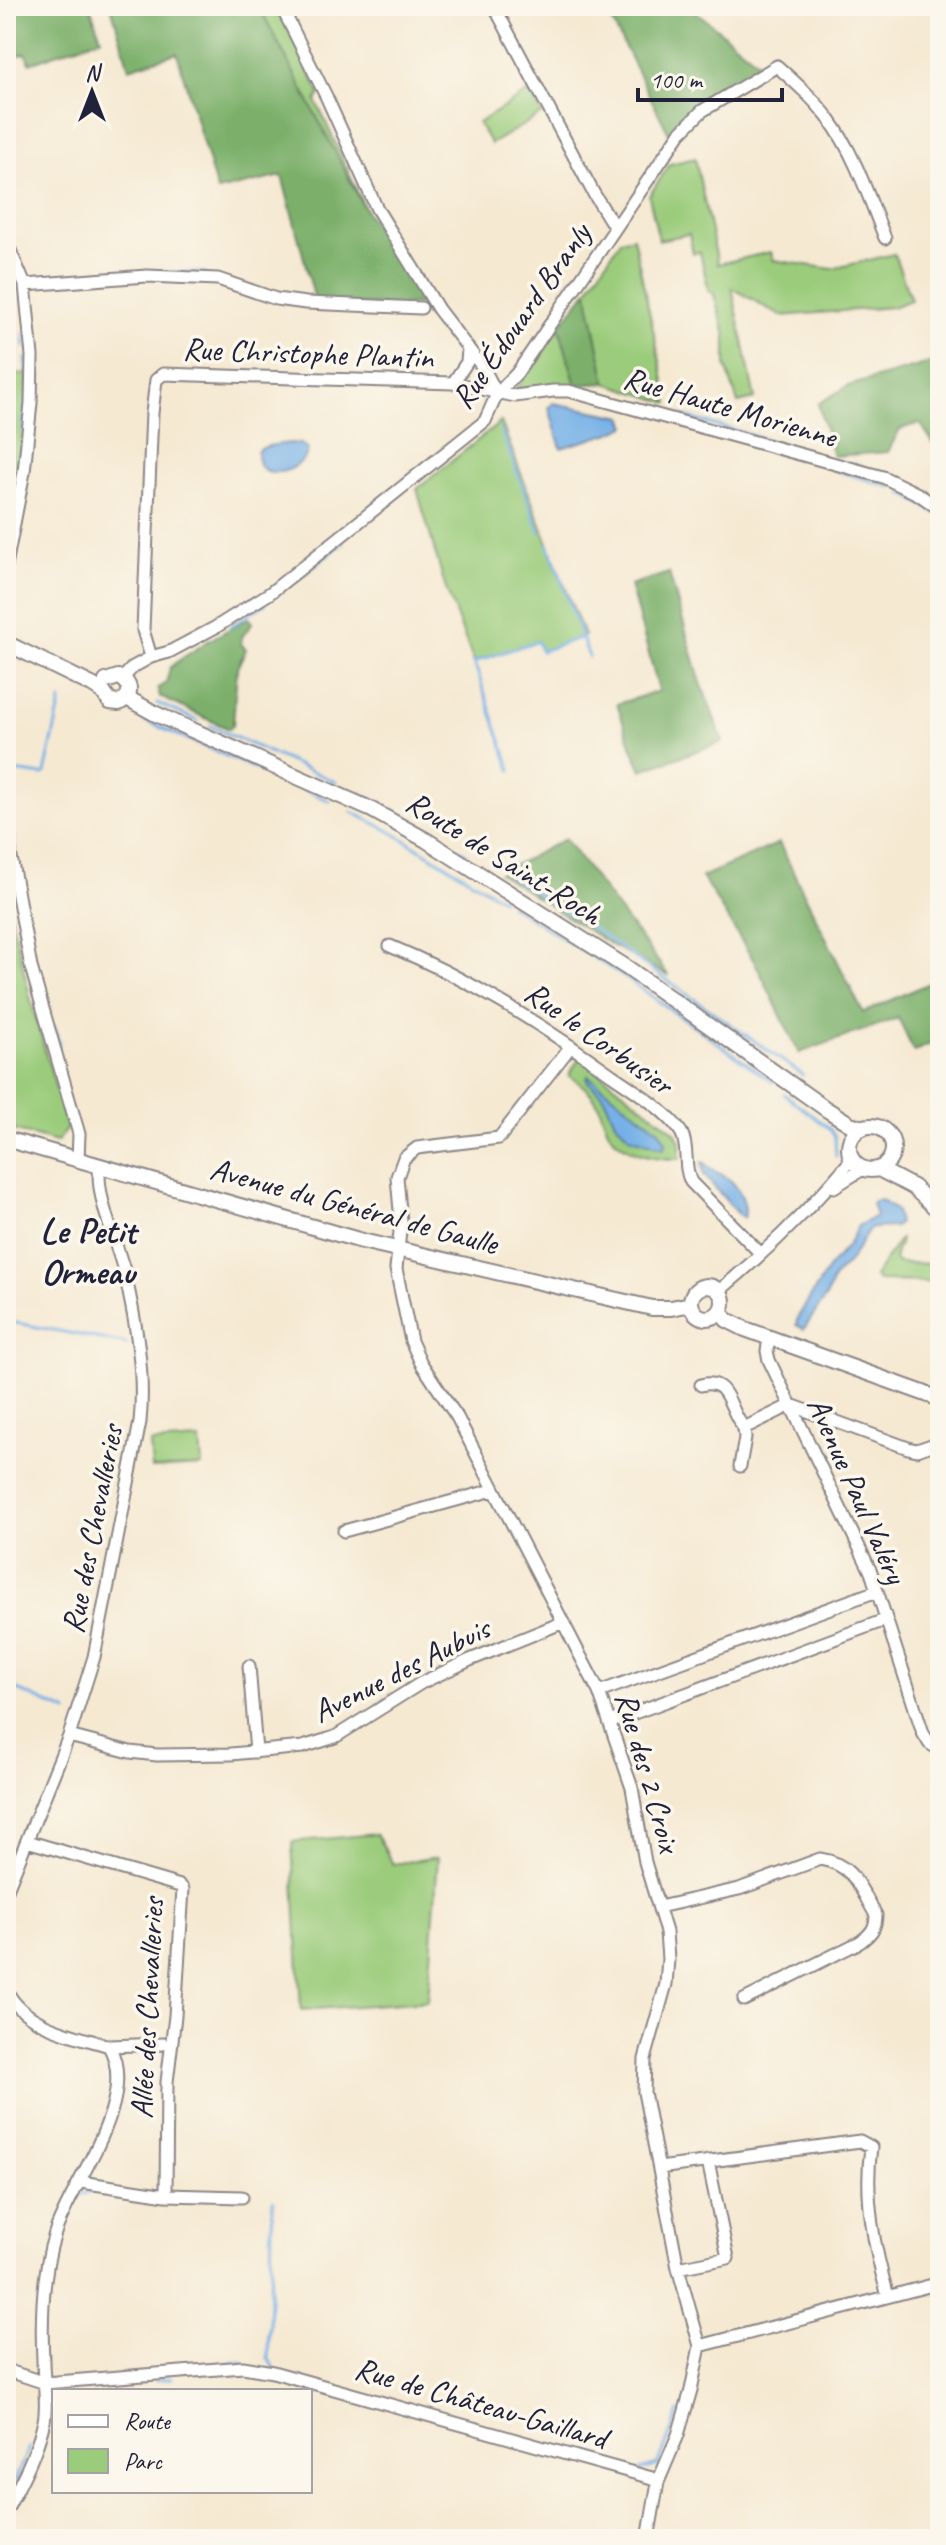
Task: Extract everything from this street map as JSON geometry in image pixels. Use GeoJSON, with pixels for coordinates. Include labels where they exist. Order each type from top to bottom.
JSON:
{"type":"FeatureCollection","features":[{"type":"Feature","properties":{"kind":"street"},"geometry":{"type":"LineString","coordinates":[[281,6],[377,209],[438,309],[484,369],[497,394]]}},
{"type":"Feature","properties":{"kind":"street"},"geometry":{"type":"LineString","coordinates":[[494,6],[615,228]]}},
{"type":"Feature","properties":{"kind":"street","name":"Rue Édouard Branly"},"geometry":{"type":"LineString","coordinates":[[123,678],[133,667],[216,627],[270,593],[485,421],[497,394],[517,373],[690,120],[777,66],[811,96],[831,121],[850,156],[885,238]]}},
{"type":"Feature","properties":{"kind":"street"},"geometry":{"type":"LineString","coordinates":[[6,241],[25,285],[32,356],[24,472],[6,565]]}},
{"type":"Feature","properties":{"kind":"street"},"geometry":{"type":"LineString","coordinates":[[25,285],[147,276],[218,279],[276,299],[421,308]]}},
{"type":"Feature","properties":{"kind":"street"},"geometry":{"type":"LineString","coordinates":[[453,383],[467,362],[468,349]]}},
{"type":"Feature","properties":{"kind":"street","name":"Rue Christophe Plantin"},"geometry":{"type":"LineString","coordinates":[[151,657],[143,630],[152,402],[156,380],[163,374],[453,383],[497,394]]}},
{"type":"Feature","properties":{"kind":"street","name":"Rue Haute Morienne"},"geometry":{"type":"LineString","coordinates":[[497,394],[515,396],[569,391],[599,397],[883,477],[940,509]]}},
{"type":"Feature","properties":{"kind":"street"},"geometry":{"type":"LineString","coordinates":[[6,643],[104,686],[110,702],[119,703],[127,698],[129,685],[123,678],[114,677],[104,686]]}},
{"type":"Feature","properties":{"kind":"street","name":"Route de Saint-Roch"},"geometry":{"type":"LineString","coordinates":[[127,698],[156,714],[370,809],[426,840],[629,969],[826,1109],[863,1128]]}},
{"type":"Feature","properties":{"kind":"street"},"geometry":{"type":"LineString","coordinates":[[6,830],[31,967],[79,1134],[78,1160]]}},
{"type":"Feature","properties":{"kind":"street","name":"Rue le Corbusier"},"geometry":{"type":"LineString","coordinates":[[390,946],[453,974],[508,1005],[627,1085],[673,1123],[684,1140],[691,1182],[761,1254]]}},
{"type":"Feature","properties":{"kind":"street","name":"Rue des 2 Croix"},"geometry":{"type":"LineString","coordinates":[[571,1046],[499,1138],[417,1148],[404,1158],[397,1177],[401,1217],[396,1269],[411,1341],[421,1363],[457,1417],[599,1692],[632,1788],[645,1862],[666,1932],[668,1970],[643,2075],[678,2268],[700,2346]]}},
{"type":"Feature","properties":{"kind":"street","name":"Route de Saint-Roch"},"geometry":{"type":"LineString","coordinates":[[826,1109],[850,1140]]}},
{"type":"Feature","properties":{"kind":"street"},"geometry":{"type":"LineString","coordinates":[[913,1187],[879,1169],[857,1164],[849,1153],[850,1140],[857,1130],[878,1127],[885,1131],[890,1136],[898,1165],[913,1187],[940,1212]]}},
{"type":"Feature","properties":{"kind":"street","name":"Avenue du Général de Gaulle"},"geometry":{"type":"LineString","coordinates":[[6,1139],[397,1249],[652,1308],[691,1304]]}},
{"type":"Feature","properties":{"kind":"street"},"geometry":{"type":"LineString","coordinates":[[879,1169],[888,1162],[893,1151]]}},
{"type":"Feature","properties":{"kind":"street"},"geometry":{"type":"LineString","coordinates":[[719,1291],[857,1164]]}},
{"type":"Feature","properties":{"kind":"street","name":"Rue des Chevalleries"},"geometry":{"type":"LineString","coordinates":[[6,1892],[69,1736],[94,1657],[141,1408],[138,1343],[125,1274],[99,1185],[100,1166]]}},
{"type":"Feature","properties":{"kind":"street"},"geometry":{"type":"LineString","coordinates":[[702,1286],[711,1286],[719,1291],[723,1299],[720,1312],[705,1318],[696,1313],[691,1304],[692,1295],[702,1286]]}},
{"type":"Feature","properties":{"kind":"street"},"geometry":{"type":"LineString","coordinates":[[720,1312],[727,1320],[769,1338],[940,1399]]}},
{"type":"Feature","properties":{"kind":"street","name":"Avenue Paul Valéry"},"geometry":{"type":"LineString","coordinates":[[769,1338],[767,1355],[871,1572],[923,1733],[929,1743],[940,1750]]}},
{"type":"Feature","properties":{"kind":"street"},"geometry":{"type":"LineString","coordinates":[[701,1385],[713,1382],[720,1386],[744,1428],[740,1466]]}},
{"type":"Feature","properties":{"kind":"street"},"geometry":{"type":"LineString","coordinates":[[744,1428],[791,1405],[908,1448],[917,1450],[940,1442]]}},
{"type":"Feature","properties":{"kind":"street"},"geometry":{"type":"LineString","coordinates":[[344,1531],[493,1490]]}},
{"type":"Feature","properties":{"kind":"street"},"geometry":{"type":"LineString","coordinates":[[599,1692],[877,1591]]}},
{"type":"Feature","properties":{"kind":"street"},"geometry":{"type":"LineString","coordinates":[[610,1722],[885,1620]]}},
{"type":"Feature","properties":{"kind":"street","name":"Avenue des Aubuis"},"geometry":{"type":"LineString","coordinates":[[69,1736],[130,1752],[157,1755],[256,1752],[303,1747],[335,1737],[421,1683],[564,1622]]}},
{"type":"Feature","properties":{"kind":"street"},"geometry":{"type":"LineString","coordinates":[[249,1666],[256,1752]]}},
{"type":"Feature","properties":{"kind":"street","name":"Allée des Chevalleries"},"geometry":{"type":"LineString","coordinates":[[27,1841],[183,1889],[175,2016],[167,2082],[166,2195]]}},
{"type":"Feature","properties":{"kind":"street"},"geometry":{"type":"LineString","coordinates":[[659,1907],[739,1889],[820,1859],[849,1871],[876,1915],[870,1935],[744,2000]]}},
{"type":"Feature","properties":{"kind":"street"},"geometry":{"type":"LineString","coordinates":[[6,1989],[30,2016],[46,2025],[109,2046],[163,2044]]}},
{"type":"Feature","properties":{"kind":"street"},"geometry":{"type":"LineString","coordinates":[[6,2511],[26,2471],[44,2419],[42,2327],[47,2269],[58,2226],[103,2135],[116,2080],[114,2055],[109,2046]]}},
{"type":"Feature","properties":{"kind":"street"},"geometry":{"type":"LineString","coordinates":[[659,2168],[860,2141],[871,2147],[868,2194],[876,2250],[888,2296]]}},
{"type":"Feature","properties":{"kind":"street"},"geometry":{"type":"LineString","coordinates":[[678,2268],[728,2258],[708,2161]]}},
{"type":"Feature","properties":{"kind":"street"},"geometry":{"type":"LineString","coordinates":[[81,2182],[166,2195],[242,2197]]}},
{"type":"Feature","properties":{"kind":"street"},"geometry":{"type":"LineString","coordinates":[[648,2539],[658,2482],[678,2435],[700,2346],[940,2283]]}},
{"type":"Feature","properties":{"kind":"street","name":"Rue de Château-Gaillard"},"geometry":{"type":"LineString","coordinates":[[6,2370],[45,2383],[243,2367],[288,2376],[658,2482]]}},
{"type":"Feature","properties":{"kind":"green space"},"geometry":{"type":"Polygon","coordinates":[[[6,6],[90,6],[101,38],[30,63],[26,53],[6,59],[6,6]]]}},
{"type":"Feature","properties":{"kind":"green space"},"geometry":{"type":"Polygon","coordinates":[[[111,6],[259,6],[368,215],[428,305],[316,304],[282,176],[217,191],[177,53],[129,68],[111,6]]]}},
{"type":"Feature","properties":{"kind":"green space"},"geometry":{"type":"Polygon","coordinates":[[[259,6],[277,6],[320,94],[316,101],[368,215],[259,6]]]}},
{"type":"Feature","properties":{"kind":"green space"},"geometry":{"type":"Polygon","coordinates":[[[604,6],[689,6],[759,63],[669,134],[604,6]]]}},
{"type":"Feature","properties":{"kind":"green space"},"geometry":{"type":"Polygon","coordinates":[[[529,92],[542,114],[491,144],[478,123],[529,92]]]}},
{"type":"Feature","properties":{"kind":"green space"},"geometry":{"type":"Polygon","coordinates":[[[695,158],[718,264],[771,252],[773,260],[832,269],[894,254],[911,300],[892,307],[781,316],[732,288],[755,399],[738,403],[726,366],[726,335],[713,292],[709,292],[700,252],[693,253],[689,234],[659,240],[649,196],[670,164],[695,158]]]}},
{"type":"Feature","properties":{"kind":"green space"},"geometry":{"type":"Polygon","coordinates":[[[633,237],[669,403],[606,383],[587,291],[621,240],[633,237]]]}},
{"type":"Feature","properties":{"kind":"green space"},"geometry":{"type":"Polygon","coordinates":[[[587,291],[606,383],[576,385],[559,327],[587,291]]]}},
{"type":"Feature","properties":{"kind":"green space"},"geometry":{"type":"Polygon","coordinates":[[[559,327],[576,385],[516,389],[559,327]]]}},
{"type":"Feature","properties":{"kind":"green space"},"geometry":{"type":"Polygon","coordinates":[[[940,360],[940,453],[920,423],[900,429],[888,452],[833,456],[818,404],[848,386],[940,360]]]}},
{"type":"Feature","properties":{"kind":"green space"},"geometry":{"type":"Polygon","coordinates":[[[28,374],[21,445],[6,532],[6,375],[28,374]]]}},
{"type":"Feature","properties":{"kind":"green space"},"geometry":{"type":"Polygon","coordinates":[[[501,422],[584,636],[541,651],[537,641],[474,662],[445,586],[417,489],[501,422]]]}},
{"type":"Feature","properties":{"kind":"green space"},"geometry":{"type":"Polygon","coordinates":[[[669,573],[700,680],[723,742],[642,770],[617,704],[659,691],[630,585],[669,573]]]}},
{"type":"Feature","properties":{"kind":"green space"},"geometry":{"type":"Polygon","coordinates":[[[249,618],[252,623],[242,637],[241,644],[246,649],[237,668],[233,725],[229,729],[160,697],[158,688],[166,683],[170,668],[206,642],[249,618]]]}},
{"type":"Feature","properties":{"kind":"green space"},"geometry":{"type":"Polygon","coordinates":[[[565,839],[669,976],[611,945],[499,873],[565,839]]]}},
{"type":"Feature","properties":{"kind":"green space"},"geometry":{"type":"Polygon","coordinates":[[[779,843],[863,1013],[940,978],[940,1039],[914,1052],[898,1018],[799,1053],[757,966],[702,877],[779,843]]]}},
{"type":"Feature","properties":{"kind":"green space"},"geometry":{"type":"Polygon","coordinates":[[[6,903],[67,1128],[57,1142],[6,1128],[6,903]]]}},
{"type":"Feature","properties":{"kind":"green space"},"geometry":{"type":"Polygon","coordinates":[[[580,1057],[675,1132],[680,1142],[680,1159],[643,1154],[626,1147],[611,1135],[593,1097],[569,1075],[580,1057]]]}},
{"type":"Feature","properties":{"kind":"green space"},"geometry":{"type":"Polygon","coordinates":[[[900,1238],[894,1260],[899,1263],[940,1264],[940,1282],[878,1281],[874,1277],[900,1238]]]}},
{"type":"Feature","properties":{"kind":"green space"},"geometry":{"type":"Polygon","coordinates":[[[200,1440],[202,1466],[152,1469],[150,1443],[200,1440]]]}},
{"type":"Feature","properties":{"kind":"green space"},"geometry":{"type":"Polygon","coordinates":[[[376,1834],[393,1864],[438,1857],[428,2001],[301,2010],[292,1842],[376,1834]]]}},
{"type":"Feature","properties":{"kind":"water"},"geometry":{"type":"Polygon","coordinates":[[[553,403],[623,417],[627,426],[561,448],[549,408],[553,403]]]}},
{"type":"Feature","properties":{"kind":"water"},"geometry":{"type":"Polygon","coordinates":[[[290,443],[301,444],[308,450],[304,459],[296,466],[278,472],[262,468],[258,450],[290,443]]]}},
{"type":"Feature","properties":{"kind":"water"},"geometry":{"type":"Polygon","coordinates":[[[588,1076],[659,1130],[666,1142],[664,1148],[630,1137],[615,1122],[603,1095],[587,1081],[588,1076]]]}},
{"type":"Feature","properties":{"kind":"water"},"geometry":{"type":"Polygon","coordinates":[[[702,1162],[734,1185],[743,1201],[744,1218],[704,1175],[702,1162]]]}},
{"type":"Feature","properties":{"kind":"water"},"geometry":{"type":"Polygon","coordinates":[[[881,1200],[896,1211],[899,1223],[895,1227],[870,1228],[851,1259],[833,1279],[827,1295],[804,1329],[796,1325],[798,1317],[858,1226],[876,1216],[872,1203],[881,1200]]]}},
{"type":"Feature","properties":{"kind":"waterway"},"geometry":{"type":"LineString","coordinates":[[170,272],[206,273]]}},
{"type":"Feature","properties":{"kind":"waterway"},"geometry":{"type":"LineString","coordinates":[[423,313],[436,317]]}},
{"type":"Feature","properties":{"kind":"waterway"},"geometry":{"type":"LineString","coordinates":[[24,334],[25,347]]}},
{"type":"Feature","properties":{"kind":"waterway"},"geometry":{"type":"LineString","coordinates":[[26,358],[26,371]]}},
{"type":"Feature","properties":{"kind":"waterway"},"geometry":{"type":"LineString","coordinates":[[535,387],[567,386]]}},
{"type":"Feature","properties":{"kind":"waterway"},"geometry":{"type":"LineString","coordinates":[[23,431],[26,395]]}},
{"type":"Feature","properties":{"kind":"waterway"},"geometry":{"type":"LineString","coordinates":[[606,395],[783,444]]}},
{"type":"Feature","properties":{"kind":"waterway"},"geometry":{"type":"LineString","coordinates":[[500,428],[540,532]]}},
{"type":"Feature","properties":{"kind":"waterway"},"geometry":{"type":"LineString","coordinates":[[17,479],[21,451]]}},
{"type":"Feature","properties":{"kind":"waterway"},"geometry":{"type":"LineString","coordinates":[[852,463],[860,465]]}},
{"type":"Feature","properties":{"kind":"waterway"},"geometry":{"type":"LineString","coordinates":[[832,469],[891,487]]}},
{"type":"Feature","properties":{"kind":"waterway"},"geometry":{"type":"LineString","coordinates":[[903,493],[940,515]]}},
{"type":"Feature","properties":{"kind":"waterway"},"geometry":{"type":"LineString","coordinates":[[928,495],[940,501]]}},
{"type":"Feature","properties":{"kind":"waterway"},"geometry":{"type":"LineString","coordinates":[[293,583],[343,543]]}},
{"type":"Feature","properties":{"kind":"waterway"},"geometry":{"type":"LineString","coordinates":[[548,544],[589,657]]}},
{"type":"Feature","properties":{"kind":"waterway"},"geometry":{"type":"LineString","coordinates":[[254,611],[265,604]]}},
{"type":"Feature","properties":{"kind":"waterway"},"geometry":{"type":"LineString","coordinates":[[230,627],[251,613]]}},
{"type":"Feature","properties":{"kind":"waterway"},"geometry":{"type":"LineString","coordinates":[[511,770],[474,662],[537,641],[541,651],[582,637]]}},
{"type":"Feature","properties":{"kind":"waterway"},"geometry":{"type":"LineString","coordinates":[[6,773],[7,770],[45,773],[61,701]]}},
{"type":"Feature","properties":{"kind":"waterway"},"geometry":{"type":"LineString","coordinates":[[157,703],[198,721]]}},
{"type":"Feature","properties":{"kind":"waterway"},"geometry":{"type":"LineString","coordinates":[[143,720],[282,780]]}},
{"type":"Feature","properties":{"kind":"waterway"},"geometry":{"type":"LineString","coordinates":[[210,726],[336,782]]}},
{"type":"Feature","properties":{"kind":"waterway"},"geometry":{"type":"LineString","coordinates":[[294,785],[330,801]]}},
{"type":"Feature","properties":{"kind":"waterway"},"geometry":{"type":"LineString","coordinates":[[6,793],[15,849]]}},
{"type":"Feature","properties":{"kind":"waterway"},"geometry":{"type":"LineString","coordinates":[[360,793],[466,854]]}},
{"type":"Feature","properties":{"kind":"waterway"},"geometry":{"type":"LineString","coordinates":[[352,812],[390,831],[502,899]]}},
{"type":"Feature","properties":{"kind":"waterway"},"geometry":{"type":"LineString","coordinates":[[508,875],[595,930],[803,1075]]}},
{"type":"Feature","properties":{"kind":"waterway"},"geometry":{"type":"LineString","coordinates":[[510,905],[626,978],[773,1082]]}},
{"type":"Feature","properties":{"kind":"waterway"},"geometry":{"type":"LineString","coordinates":[[54,1026],[59,1045]]}},
{"type":"Feature","properties":{"kind":"waterway"},"geometry":{"type":"LineString","coordinates":[[784,1094],[829,1128],[835,1137],[836,1156]]}},
{"type":"Feature","properties":{"kind":"waterway"},"geometry":{"type":"LineString","coordinates":[[6,1321],[127,1344]]}},
{"type":"Feature","properties":{"kind":"waterway"},"geometry":{"type":"LineString","coordinates":[[6,1685],[68,1712]]}},
{"type":"Feature","properties":{"kind":"waterway"},"geometry":{"type":"LineString","coordinates":[[73,2206],[80,2195],[96,2190]]}},
{"type":"Feature","properties":{"kind":"waterway"},"geometry":{"type":"LineString","coordinates":[[273,2200],[268,2357],[273,2367]]}},
{"type":"Feature","properties":{"kind":"waterway"},"geometry":{"type":"LineString","coordinates":[[171,2367],[243,2362]]}},
{"type":"Feature","properties":{"kind":"waterway"},"geometry":{"type":"LineString","coordinates":[[155,2380],[171,2378]]}},
{"type":"Feature","properties":{"kind":"waterway"},"geometry":{"type":"LineString","coordinates":[[133,2382],[143,2381]]}},
{"type":"Feature","properties":{"kind":"waterway"},"geometry":{"type":"LineString","coordinates":[[57,2389],[123,2383]]}},
{"type":"Feature","properties":{"kind":"waterway"},"geometry":{"type":"LineString","coordinates":[[640,2470],[658,2465],[679,2412]]}},
{"type":"Feature","properties":{"kind":"waterway"},"geometry":{"type":"LineString","coordinates":[[15,2481],[29,2447]]}},
{"type":"Feature","properties":{"kind":"district","name":"Le Petit Ormeau"},"geometry":{"type":"Point","coordinates":[88,1252]}}]}
